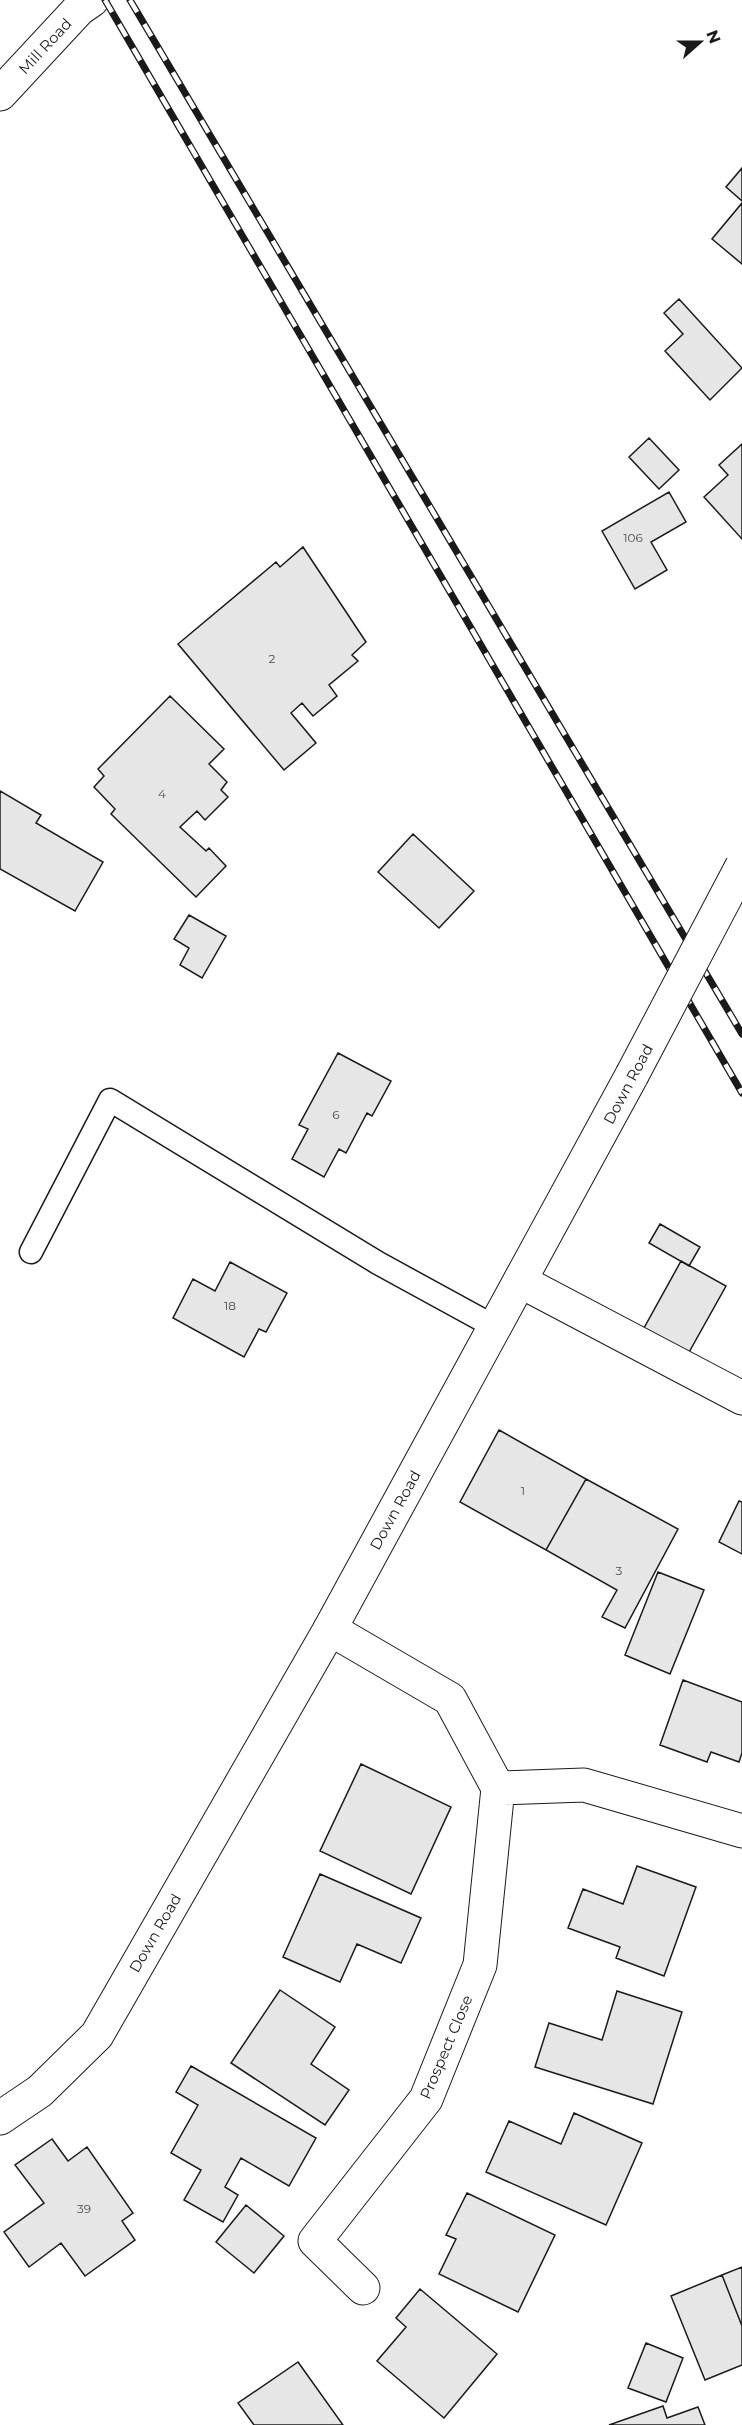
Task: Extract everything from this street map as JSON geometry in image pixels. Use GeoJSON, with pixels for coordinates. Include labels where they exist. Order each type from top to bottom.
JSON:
{"type":"FeatureCollection","features":[{"type":"Feature","properties":{"kind":"street","name":"Mill Road"},"geometry":{"type":"LineString","coordinates":[[0,94],[79,9],[92,0]]}},
{"type":"Feature","properties":{"kind":"street","name":"Down Road"},"geometry":{"type":"LineString","coordinates":[[0,2118],[40,2091],[97,2035],[330,1629],[632,1075],[742,866]]}},
{"type":"Feature","properties":{"kind":"street"},"geometry":{"type":"LineString","coordinates":[[520,1281],[742,1398]]}},
{"type":"Feature","properties":{"kind":"street"},"geometry":{"type":"LineString","coordinates":[[330,1629],[450,1699],[498,1788],[584,1785],[742,1832]]}},
{"type":"Feature","properties":{"kind":"street","name":"Prospect Close"},"geometry":{"type":"LineString","coordinates":[[363,2288],[315,2241],[426,2099],[480,1965],[498,1788]]}},
{"type":"Feature","properties":{"kind":"lane"},"geometry":{"type":"LineString","coordinates":[[31,1252],[110,1100],[378,1263],[495,1327]]}},
{"type":"Feature","properties":{"kind":"building"},"geometry":{"type":"Polygon","coordinates":[[[742,168],[742,201],[726,187],[742,168]]]}},
{"type":"Feature","properties":{"kind":"building"},"geometry":{"type":"Polygon","coordinates":[[[742,203],[742,264],[712,239],[742,203]]]}},
{"type":"Feature","properties":{"kind":"building"},"geometry":{"type":"Polygon","coordinates":[[[679,299],[742,368],[710,400],[665,351],[683,334],[664,313],[679,299]]]}},
{"type":"Feature","properties":{"kind":"building"},"geometry":{"type":"Polygon","coordinates":[[[649,438],[679,470],[659,489],[629,457],[649,438]]]}},
{"type":"Feature","properties":{"kind":"building"},"geometry":{"type":"Polygon","coordinates":[[[742,444],[742,539],[704,497],[728,475],[719,465],[742,444]]]}},
{"type":"Feature","properties":{"kind":"building"},"geometry":{"type":"Polygon","coordinates":[[[669,492],[686,522],[651,542],[667,570],[635,589],[602,531],[669,492]]]}},
{"type":"Feature","properties":{"kind":"building"},"geometry":{"type":"Polygon","coordinates":[[[303,547],[366,642],[352,655],[358,661],[329,685],[337,696],[313,716],[302,703],[291,713],[316,743],[284,770],[178,644],[276,562],[280,567],[303,547]]]}},
{"type":"Feature","properties":{"kind":"building"},"geometry":{"type":"Polygon","coordinates":[[[170,696],[224,749],[209,764],[227,782],[221,790],[228,797],[205,820],[197,811],[180,827],[206,851],[209,848],[226,866],[196,897],[111,814],[115,809],[94,787],[104,776],[98,769],[170,696]]]}},
{"type":"Feature","properties":{"kind":"building"},"geometry":{"type":"Polygon","coordinates":[[[0,791],[41,815],[36,823],[103,862],[75,911],[0,869],[0,791]]]}},
{"type":"Feature","properties":{"kind":"building"},"geometry":{"type":"Polygon","coordinates":[[[413,834],[474,891],[439,928],[378,872],[413,834]]]}},
{"type":"Feature","properties":{"kind":"building"},"geometry":{"type":"Polygon","coordinates":[[[189,915],[226,936],[202,978],[180,965],[189,948],[174,939],[189,915]]]}},
{"type":"Feature","properties":{"kind":"building"},"geometry":{"type":"Polygon","coordinates":[[[338,1053],[391,1081],[372,1116],[367,1113],[346,1153],[339,1149],[324,1177],[292,1159],[308,1129],[299,1125],[338,1053]]]}},
{"type":"Feature","properties":{"kind":"building"},"geometry":{"type":"Polygon","coordinates":[[[660,1224],[700,1247],[689,1266],[649,1243],[660,1224]]]}},
{"type":"Feature","properties":{"kind":"building"},"geometry":{"type":"Polygon","coordinates":[[[681,1261],[726,1286],[688,1354],[644,1328],[681,1261]]]}},
{"type":"Feature","properties":{"kind":"building"},"geometry":{"type":"Polygon","coordinates":[[[230,1262],[287,1293],[266,1332],[259,1329],[244,1357],[173,1318],[193,1279],[215,1291],[230,1262]]]}},
{"type":"Feature","properties":{"kind":"building"},"geometry":{"type":"Polygon","coordinates":[[[499,1430],[586,1479],[546,1550],[460,1502],[499,1430]]]}},
{"type":"Feature","properties":{"kind":"building"},"geometry":{"type":"Polygon","coordinates":[[[586,1479],[678,1529],[625,1628],[602,1617],[617,1590],[546,1550],[586,1479]]]}},
{"type":"Feature","properties":{"kind":"building"},"geometry":{"type":"Polygon","coordinates":[[[739,1501],[742,1502],[742,1554],[719,1542],[739,1501]]]}},
{"type":"Feature","properties":{"kind":"building"},"geometry":{"type":"Polygon","coordinates":[[[658,1572],[704,1590],[670,1674],[625,1655],[658,1572]]]}},
{"type":"Feature","properties":{"kind":"building"},"geometry":{"type":"Polygon","coordinates":[[[683,1680],[742,1702],[742,1753],[739,1762],[711,1752],[707,1762],[660,1745],[683,1680]]]}},
{"type":"Feature","properties":{"kind":"building"},"geometry":{"type":"Polygon","coordinates":[[[361,1764],[451,1807],[411,1894],[320,1851],[361,1764]]]}},
{"type":"Feature","properties":{"kind":"building"},"geometry":{"type":"Polygon","coordinates":[[[637,1866],[696,1887],[664,1976],[616,1958],[620,1947],[568,1928],[583,1889],[623,1904],[637,1866]]]}},
{"type":"Feature","properties":{"kind":"building"},"geometry":{"type":"Polygon","coordinates":[[[320,1874],[421,1918],[401,1963],[357,1944],[340,1982],[283,1957],[320,1874]]]}},
{"type":"Feature","properties":{"kind":"building"},"geometry":{"type":"Polygon","coordinates":[[[280,1990],[335,2027],[311,2064],[349,2090],[325,2125],[231,2063],[280,1990]]]}},
{"type":"Feature","properties":{"kind":"building"},"geometry":{"type":"Polygon","coordinates":[[[617,1991],[682,2012],[653,2104],[535,2067],[549,2023],[602,2040],[617,1991]]]}},
{"type":"Feature","properties":{"kind":"building"},"geometry":{"type":"Polygon","coordinates":[[[191,2066],[316,2138],[289,2186],[241,2158],[225,2187],[238,2195],[223,2222],[184,2200],[201,2170],[171,2153],[198,2105],[176,2092],[191,2066]]]}},
{"type":"Feature","properties":{"kind":"building"},"geometry":{"type":"Polygon","coordinates":[[[574,2113],[642,2143],[606,2225],[486,2172],[509,2121],[561,2144],[574,2113]]]}},
{"type":"Feature","properties":{"kind":"building"},"geometry":{"type":"Polygon","coordinates":[[[52,2139],[68,2161],[87,2147],[133,2213],[122,2221],[135,2240],[85,2276],[61,2243],[29,2267],[4,2232],[44,2203],[15,2165],[52,2139]]]}},
{"type":"Feature","properties":{"kind":"building"},"geometry":{"type":"Polygon","coordinates":[[[467,2193],[555,2235],[518,2312],[439,2274],[456,2239],[446,2235],[467,2193]]]}},
{"type":"Feature","properties":{"kind":"building"},"geometry":{"type":"Polygon","coordinates":[[[246,2205],[284,2236],[254,2273],[216,2242],[246,2205]]]}},
{"type":"Feature","properties":{"kind":"building"},"geometry":{"type":"Polygon","coordinates":[[[742,2267],[742,2326],[722,2275],[742,2267]]]}},
{"type":"Feature","properties":{"kind":"building"},"geometry":{"type":"Polygon","coordinates":[[[722,2275],[742,2326],[742,2365],[705,2380],[671,2296],[722,2275]]]}},
{"type":"Feature","properties":{"kind":"building"},"geometry":{"type":"Polygon","coordinates":[[[420,2289],[497,2354],[444,2418],[377,2361],[406,2327],[396,2318],[420,2289]]]}},
{"type":"Feature","properties":{"kind":"building"},"geometry":{"type":"Polygon","coordinates":[[[646,2343],[683,2358],[666,2402],[628,2388],[646,2343]]]}},
{"type":"Feature","properties":{"kind":"building"},"geometry":{"type":"Polygon","coordinates":[[[298,2362],[343,2425],[254,2425],[238,2403],[298,2362]]]}},
{"type":"Feature","properties":{"kind":"building"},"geometry":{"type":"Polygon","coordinates":[[[663,2406],[667,2418],[698,2407],[705,2425],[609,2425],[663,2406]]]}},
{"type":"Feature","properties":{"kind":"railway"},"geometry":{"type":"LineString","coordinates":[[105,0],[742,1093]]}},
{"type":"Feature","properties":{"kind":"railway"},"geometry":{"type":"LineString","coordinates":[[130,0],[742,1034]]}}]}
